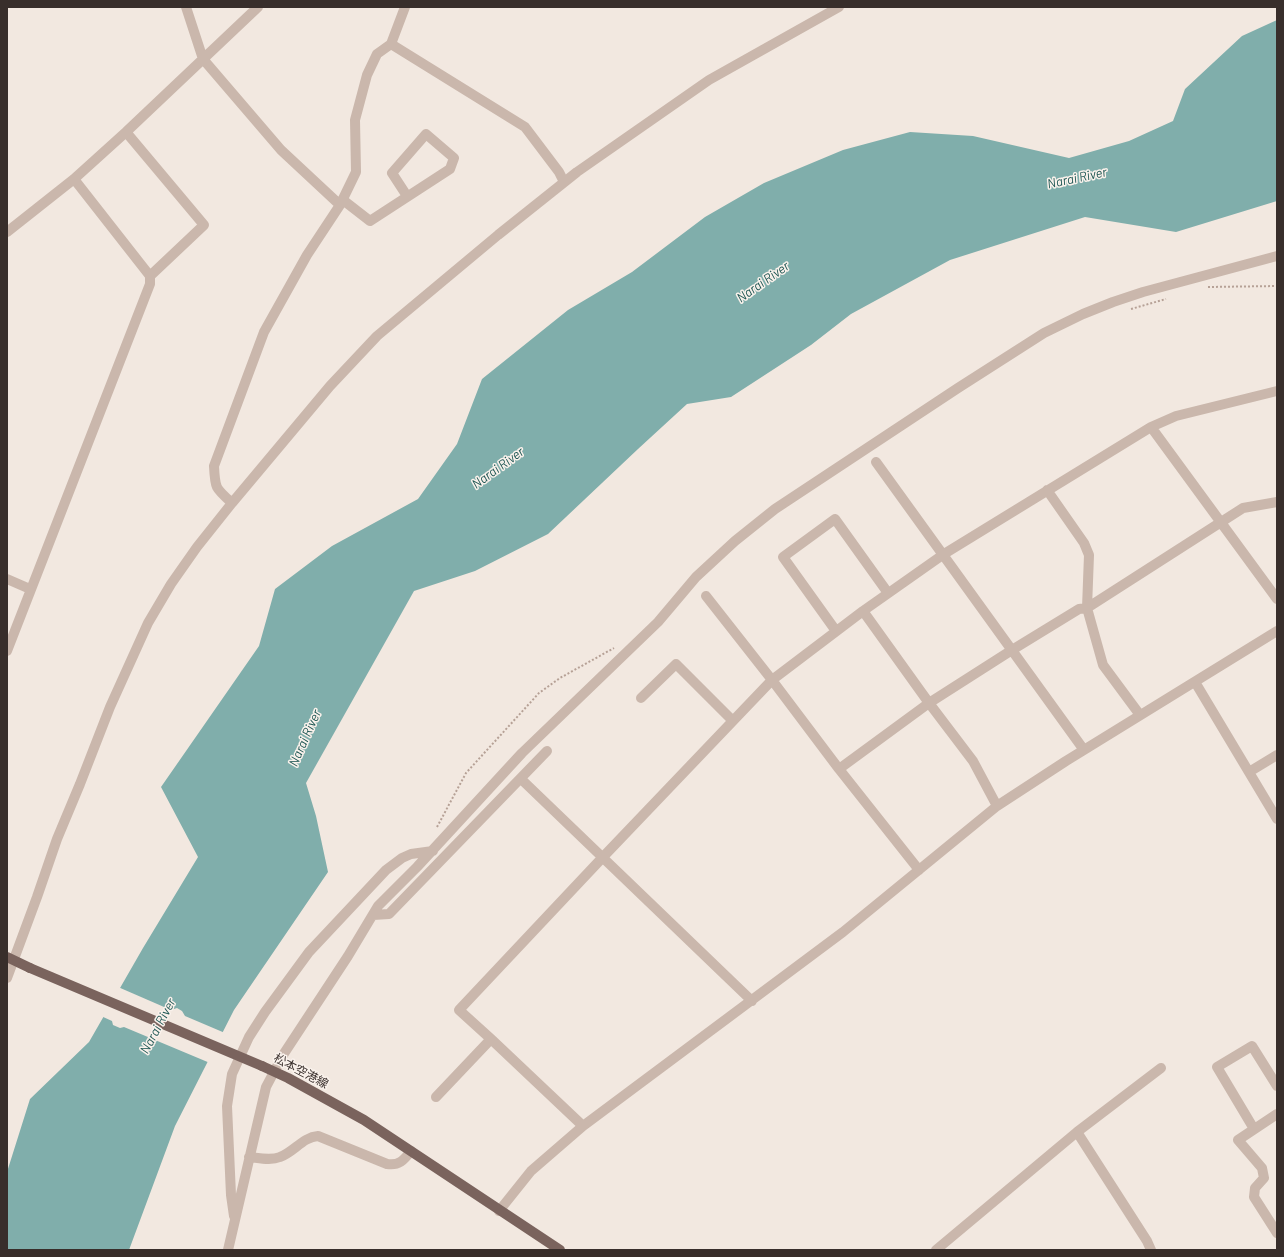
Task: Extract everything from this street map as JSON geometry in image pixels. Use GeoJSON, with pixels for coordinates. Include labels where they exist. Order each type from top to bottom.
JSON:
{"type":"FeatureCollection","features":[{"type":"Feature","properties":{"kind":"main road","name":"松本空港線"},"geometry":{"type":"LineString","coordinates":[[10,959],[292,1080],[364,1120],[499,1211],[560,1250]]}},
{"type":"Feature","properties":{"kind":"street"},"geometry":{"type":"LineString","coordinates":[[186,7],[203,60],[281,150],[341,203],[370,221],[450,169],[454,158],[426,134],[392,173],[407,196]]}},
{"type":"Feature","properties":{"kind":"street"},"geometry":{"type":"LineString","coordinates":[[7,232],[74,179],[258,7]]}},
{"type":"Feature","properties":{"kind":"street"},"geometry":{"type":"LineString","coordinates":[[232,503],[214,485],[214,466],[264,332],[307,255],[341,203],[356,172],[355,120],[367,75],[376,54],[391,44],[404,7]]}},
{"type":"Feature","properties":{"kind":"street"},"geometry":{"type":"LineString","coordinates":[[7,978],[10,959],[57,839],[110,706],[148,623],[171,584],[232,503],[330,386],[377,336],[564,182],[709,80],[839,7]]}},
{"type":"Feature","properties":{"kind":"street"},"geometry":{"type":"LineString","coordinates":[[391,44],[524,127],[559,172],[564,182]]}},
{"type":"Feature","properties":{"kind":"street"},"geometry":{"type":"LineString","coordinates":[[126,132],[204,225],[150,276]]}},
{"type":"Feature","properties":{"kind":"street"},"geometry":{"type":"LineString","coordinates":[[7,651],[150,284],[150,276],[74,179]]}},
{"type":"Feature","properties":{"kind":"street"},"geometry":{"type":"LineString","coordinates":[[228,1250],[266,1087],[378,906],[432,851],[522,753],[658,622],[696,577],[735,541],[775,509],[1044,333],[1083,314],[1143,292],[1277,256]]}},
{"type":"Feature","properties":{"kind":"street"},"geometry":{"type":"LineString","coordinates":[[582,1126],[491,1038],[459,1010],[603,857],[772,680],[836,631],[944,554],[1151,427],[1176,416],[1277,391]]}},
{"type":"Feature","properties":{"kind":"street"},"geometry":{"type":"LineString","coordinates":[[1151,427],[1277,599]]}},
{"type":"Feature","properties":{"kind":"street"},"geometry":{"type":"LineString","coordinates":[[876,462],[944,554],[1084,750]]}},
{"type":"Feature","properties":{"kind":"street"},"geometry":{"type":"LineString","coordinates":[[1047,490],[1084,543],[1089,555],[1087,608],[1103,665],[1140,715]]}},
{"type":"Feature","properties":{"kind":"street"},"geometry":{"type":"LineString","coordinates":[[839,769],[929,703],[1079,609],[1087,608],[1222,523],[1242,508],[1277,502]]}},
{"type":"Feature","properties":{"kind":"street"},"geometry":{"type":"LineString","coordinates":[[836,631],[783,557],[835,519],[888,593]]}},
{"type":"Feature","properties":{"kind":"street"},"geometry":{"type":"LineString","coordinates":[[7,579],[30,589]]}},
{"type":"Feature","properties":{"kind":"street"},"geometry":{"type":"LineString","coordinates":[[706,596],[919,870]]}},
{"type":"Feature","properties":{"kind":"street"},"geometry":{"type":"LineString","coordinates":[[864,611],[929,703],[974,761],[997,806]]}},
{"type":"Feature","properties":{"kind":"street"},"geometry":{"type":"LineString","coordinates":[[499,1211],[531,1172],[582,1126],[843,932],[997,806],[1140,715],[1277,631]]}},
{"type":"Feature","properties":{"kind":"street"},"geometry":{"type":"LineString","coordinates":[[641,698],[676,664],[733,721]]}},
{"type":"Feature","properties":{"kind":"street"},"geometry":{"type":"LineString","coordinates":[[1195,682],[1277,819]]}},
{"type":"Feature","properties":{"kind":"street"},"geometry":{"type":"LineString","coordinates":[[373,915],[389,914],[547,751]]}},
{"type":"Feature","properties":{"kind":"street"},"geometry":{"type":"LineString","coordinates":[[1249,772],[1277,755]]}},
{"type":"Feature","properties":{"kind":"street"},"geometry":{"type":"LineString","coordinates":[[521,779],[752,1001]]}},
{"type":"Feature","properties":{"kind":"street"},"geometry":{"type":"LineString","coordinates":[[235,1224],[231,1195],[227,1106],[232,1074],[249,1037],[265,1012],[310,952],[386,870],[402,858],[411,854],[432,851]]}},
{"type":"Feature","properties":{"kind":"street"},"geometry":{"type":"LineString","coordinates":[[436,1097],[491,1038]]}},
{"type":"Feature","properties":{"kind":"street"},"geometry":{"type":"LineString","coordinates":[[1254,1129],[1217,1067],[1252,1046],[1277,1086]]}},
{"type":"Feature","properties":{"kind":"street"},"geometry":{"type":"LineString","coordinates":[[936,1250],[1077,1132],[1161,1068]]}},
{"type":"Feature","properties":{"kind":"street"},"geometry":{"type":"LineString","coordinates":[[1277,1114],[1238,1140],[1262,1168],[1264,1178],[1255,1188],[1254,1197],[1277,1233]]}},
{"type":"Feature","properties":{"kind":"street"},"geometry":{"type":"LineString","coordinates":[[1077,1132],[1148,1241],[1151,1250]]}},
{"type":"Feature","properties":{"kind":"street"},"geometry":{"type":"LineString","coordinates":[[250,1157],[264,1159],[280,1158],[311,1136],[318,1136],[387,1164],[394,1165],[401,1163],[411,1151]]}},
{"type":"Feature","properties":{"kind":"path"},"geometry":{"type":"LineString","coordinates":[[436,828],[466,772],[539,693],[560,678],[615,647]]}},
{"type":"Feature","properties":{"kind":"water","name":"Narai River"},"geometry":{"type":"Polygon","coordinates":[[[1277,20],[1277,201],[1176,232],[1085,217],[950,260],[851,314],[811,345],[731,397],[687,404],[548,534],[475,571],[414,591],[306,783],[316,816],[328,872],[234,1010],[175,1126],[129,1250],[7,1250],[7,1172],[30,1099],[89,1042],[198,857],[161,787],[259,646],[275,589],[332,546],[418,499],[457,444],[482,379],[568,310],[632,272],[705,217],[764,183],[843,150],[910,132],[973,136],[1069,158],[1129,141],[1173,121],[1185,89],[1242,36],[1277,20]]]}},
{"type":"Feature","properties":{"kind":"pier"},"geometry":{"type":"Polygon","coordinates":[[[118,987],[171,1010],[177,1008],[182,1011],[185,1016],[225,1033],[210,1063],[124,1027],[120,1028],[113,1025],[112,1021],[101,1016],[118,987]]]}}]}
